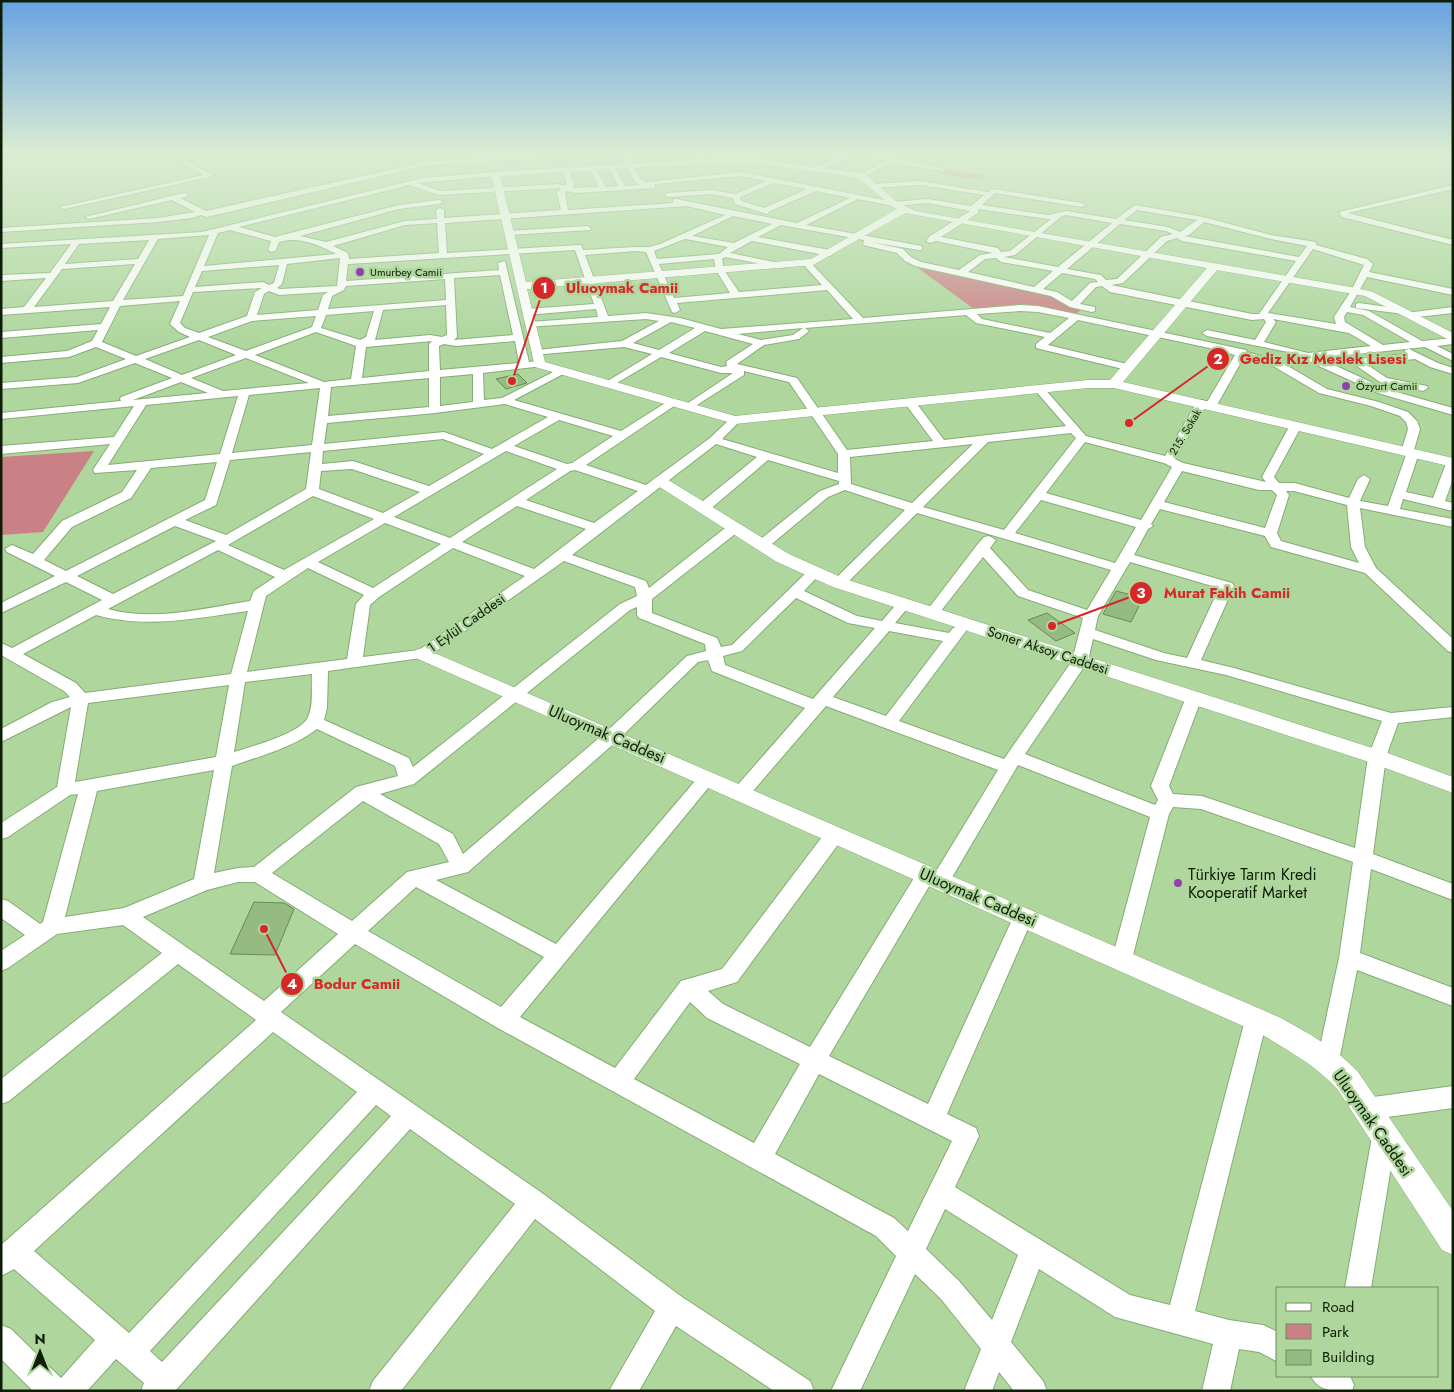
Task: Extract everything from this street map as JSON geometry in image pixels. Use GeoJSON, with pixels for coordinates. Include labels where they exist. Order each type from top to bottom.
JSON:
{"type":"FeatureCollection","features":[{"type":"Feature","properties":{"kind":"street"},"geometry":{"type":"LineString","coordinates":[[1,230],[175,218]]}},
{"type":"Feature","properties":{"kind":"street"},"geometry":{"type":"LineString","coordinates":[[214,218],[233,228],[275,240],[359,218]]}},
{"type":"Feature","properties":{"kind":"street"},"geometry":{"type":"LineString","coordinates":[[1,246],[214,232],[272,218]]}},
{"type":"Feature","properties":{"kind":"street"},"geometry":{"type":"LineString","coordinates":[[371,218],[393,226]]}},
{"type":"Feature","properties":{"kind":"street"},"geometry":{"type":"LineString","coordinates":[[326,245],[405,223],[473,218]]}},
{"type":"Feature","properties":{"kind":"street"},"geometry":{"type":"LineString","coordinates":[[505,218],[538,359]]}},
{"type":"Feature","properties":{"kind":"street"},"geometry":{"type":"LineString","coordinates":[[581,218],[592,240]]}},
{"type":"Feature","properties":{"kind":"street"},"geometry":{"type":"LineString","coordinates":[[720,218],[724,219]]}},
{"type":"Feature","properties":{"kind":"street"},"geometry":{"type":"LineString","coordinates":[[753,218],[779,223],[802,224],[815,218]]}},
{"type":"Feature","properties":{"kind":"street"},"geometry":{"type":"LineString","coordinates":[[784,218],[802,224],[919,248]]}},
{"type":"Feature","properties":{"kind":"street"},"geometry":{"type":"LineString","coordinates":[[521,286],[813,262],[863,237],[891,218]]}},
{"type":"Feature","properties":{"kind":"street"},"geometry":{"type":"LineString","coordinates":[[944,218],[1369,294],[1453,340]]}},
{"type":"Feature","properties":{"kind":"street"},"geometry":{"type":"LineString","coordinates":[[908,259],[919,248],[964,218]]}},
{"type":"Feature","properties":{"kind":"street"},"geometry":{"type":"LineString","coordinates":[[960,274],[983,257],[1012,253],[1057,218]]}},
{"type":"Feature","properties":{"kind":"street"},"geometry":{"type":"LineString","coordinates":[[1097,218],[1168,230],[1182,239],[1313,244],[1311,246],[1364,261],[1369,264],[1356,291],[1339,317],[1340,323],[1380,348]]}},
{"type":"Feature","properties":{"kind":"street"},"geometry":{"type":"LineString","coordinates":[[1037,289],[1122,218]]}},
{"type":"Feature","properties":{"kind":"street"},"geometry":{"type":"LineString","coordinates":[[1197,218],[1203,219],[1246,241],[1302,260]]}},
{"type":"Feature","properties":{"kind":"street"},"geometry":{"type":"LineString","coordinates":[[1356,218],[1453,243]]}},
{"type":"Feature","properties":{"kind":"street"},"geometry":{"type":"LineString","coordinates":[[509,233],[592,240],[649,250],[663,246],[724,219]]}},
{"type":"Feature","properties":{"kind":"street"},"geometry":{"type":"LineString","coordinates":[[1073,305],[1093,285],[1120,281],[1164,239],[1187,232],[1203,219]]}},
{"type":"Feature","properties":{"kind":"street"},"geometry":{"type":"LineString","coordinates":[[440,220],[443,256]]}},
{"type":"Feature","properties":{"kind":"street"},"geometry":{"type":"LineString","coordinates":[[736,296],[720,270],[718,262],[721,255],[779,223]]}},
{"type":"Feature","properties":{"kind":"street"},"geometry":{"type":"LineString","coordinates":[[214,232],[175,324],[182,330],[326,386]]}},
{"type":"Feature","properties":{"kind":"street"},"geometry":{"type":"LineString","coordinates":[[292,236],[326,245],[345,259]]}},
{"type":"Feature","properties":{"kind":"street"},"geometry":{"type":"LineString","coordinates":[[686,236],[735,246]]}},
{"type":"Feature","properties":{"kind":"street"},"geometry":{"type":"LineString","coordinates":[[1,360],[69,354],[96,343],[103,327],[155,237]]}},
{"type":"Feature","properties":{"kind":"street"},"geometry":{"type":"LineString","coordinates":[[863,237],[866,243],[900,251],[908,259],[929,267],[1037,289],[1054,294],[1073,305],[1100,311]]}},
{"type":"Feature","properties":{"kind":"street"},"geometry":{"type":"LineString","coordinates":[[751,238],[830,253]]}},
{"type":"Feature","properties":{"kind":"street"},"geometry":{"type":"LineString","coordinates":[[933,238],[995,250],[1000,259],[1098,277],[1110,289],[1252,317],[1276,316],[1350,330]]}},
{"type":"Feature","properties":{"kind":"street"},"geometry":{"type":"LineString","coordinates":[[268,264],[275,240]]}},
{"type":"Feature","properties":{"kind":"street"},"geometry":{"type":"LineString","coordinates":[[581,253],[592,240]]}},
{"type":"Feature","properties":{"kind":"street"},"geometry":{"type":"LineString","coordinates":[[27,310],[77,241]]}},
{"type":"Feature","properties":{"kind":"street"},"geometry":{"type":"LineString","coordinates":[[1258,343],[1271,322],[1263,313],[1311,246]]}},
{"type":"Feature","properties":{"kind":"street"},"geometry":{"type":"LineString","coordinates":[[1,312],[116,304],[263,285],[279,292],[341,286],[425,267],[443,256],[578,247],[604,319]]}},
{"type":"Feature","properties":{"kind":"street"},"geometry":{"type":"LineString","coordinates":[[649,250],[680,321]]}},
{"type":"Feature","properties":{"kind":"street"},"geometry":{"type":"LineString","coordinates":[[500,253],[525,366]]}},
{"type":"Feature","properties":{"kind":"street"},"geometry":{"type":"LineString","coordinates":[[654,262],[721,255],[781,266]]}},
{"type":"Feature","properties":{"kind":"street"},"geometry":{"type":"LineString","coordinates":[[316,329],[328,295],[341,286],[345,259]]}},
{"type":"Feature","properties":{"kind":"street"},"geometry":{"type":"LineString","coordinates":[[198,269],[268,264],[284,261],[345,259],[425,267],[448,276],[504,272]]}},
{"type":"Feature","properties":{"kind":"street"},"geometry":{"type":"LineString","coordinates":[[1,278],[140,261]]}},
{"type":"Feature","properties":{"kind":"street"},"geometry":{"type":"LineString","coordinates":[[251,318],[260,292],[278,284],[284,261]]}},
{"type":"Feature","properties":{"kind":"street"},"geometry":{"type":"LineString","coordinates":[[806,263],[861,321]]}},
{"type":"Feature","properties":{"kind":"street"},"geometry":{"type":"LineString","coordinates":[[1114,384],[1158,327],[1183,303],[1214,266]]}},
{"type":"Feature","properties":{"kind":"street"},"geometry":{"type":"LineString","coordinates":[[1365,274],[1453,292]]}},
{"type":"Feature","properties":{"kind":"street"},"geometry":{"type":"LineString","coordinates":[[442,420],[434,375],[434,344],[452,337],[448,276]]}},
{"type":"Feature","properties":{"kind":"street"},"geometry":{"type":"LineString","coordinates":[[671,301],[829,287]]}},
{"type":"Feature","properties":{"kind":"street"},"geometry":{"type":"LineString","coordinates":[[1,386],[78,380],[251,318],[450,302]]}},
{"type":"Feature","properties":{"kind":"street"},"geometry":{"type":"LineString","coordinates":[[527,312],[599,306]]}},
{"type":"Feature","properties":{"kind":"street"},"geometry":{"type":"LineString","coordinates":[[1346,307],[1405,313],[1453,310]]}},
{"type":"Feature","properties":{"kind":"street"},"geometry":{"type":"LineString","coordinates":[[1346,307],[1366,313],[1404,335],[1453,358]]}},
{"type":"Feature","properties":{"kind":"street"},"geometry":{"type":"LineString","coordinates":[[361,344],[371,338],[378,308]]}},
{"type":"Feature","properties":{"kind":"street"},"geometry":{"type":"LineString","coordinates":[[722,332],[1030,308],[1076,317],[1158,327],[1258,343],[1307,356],[1382,391],[1450,412],[1453,398]]}},
{"type":"Feature","properties":{"kind":"street"},"geometry":{"type":"LineString","coordinates":[[968,312],[979,321],[1052,336]]}},
{"type":"Feature","properties":{"kind":"street"},"geometry":{"type":"LineString","coordinates":[[530,326],[646,316],[680,321],[761,343]]}},
{"type":"Feature","properties":{"kind":"street"},"geometry":{"type":"LineString","coordinates":[[1076,317],[1040,346],[1127,367]]}},
{"type":"Feature","properties":{"kind":"street"},"geometry":{"type":"LineString","coordinates":[[1,416],[525,366],[538,359],[624,344],[670,319]]}},
{"type":"Feature","properties":{"kind":"street"},"geometry":{"type":"LineString","coordinates":[[689,407],[740,373],[734,369],[731,363],[761,343],[796,337],[810,326]]}},
{"type":"Feature","properties":{"kind":"street"},"geometry":{"type":"LineString","coordinates":[[1,335],[103,327]]}},
{"type":"Feature","properties":{"kind":"street"},"geometry":{"type":"LineString","coordinates":[[1158,327],[1277,364],[1323,391],[1394,409],[1411,421],[1414,429],[1410,452],[1393,510]]}},
{"type":"Feature","properties":{"kind":"street"},"geometry":{"type":"LineString","coordinates":[[610,384],[704,328]]}},
{"type":"Feature","properties":{"kind":"street"},"geometry":{"type":"LineString","coordinates":[[104,407],[316,329],[361,344],[430,338],[456,343],[519,338]]}},
{"type":"Feature","properties":{"kind":"street"},"geometry":{"type":"LineString","coordinates":[[1364,339],[1404,335]]}},
{"type":"Feature","properties":{"kind":"street"},"geometry":{"type":"LineString","coordinates":[[1307,356],[1453,340]]}},
{"type":"Feature","properties":{"kind":"street"},"geometry":{"type":"LineString","coordinates":[[96,343],[135,361],[224,395]]}},
{"type":"Feature","properties":{"kind":"street"},"geometry":{"type":"LineString","coordinates":[[356,383],[361,344]]}},
{"type":"Feature","properties":{"kind":"street"},"geometry":{"type":"LineString","coordinates":[[624,344],[721,370],[745,368],[793,380],[844,454],[845,483]]}},
{"type":"Feature","properties":{"kind":"street"},"geometry":{"type":"LineString","coordinates":[[1400,346],[1422,371]]}},
{"type":"Feature","properties":{"kind":"street","name":"215. Sokak"},"geometry":{"type":"LineString","coordinates":[[933,878],[1080,660],[1091,616],[1158,504],[1174,463],[1206,404],[1242,352]]}},
{"type":"Feature","properties":{"kind":"street"},"geometry":{"type":"LineString","coordinates":[[538,359],[561,370],[735,420],[1039,389],[1114,384],[1453,462],[1438,503]]}},
{"type":"Feature","properties":{"kind":"street"},"geometry":{"type":"LineString","coordinates":[[1384,380],[1356,362],[1422,371],[1453,371]]}},
{"type":"Feature","properties":{"kind":"street"},"geometry":{"type":"LineString","coordinates":[[478,370],[479,405]]}},
{"type":"Feature","properties":{"kind":"street"},"geometry":{"type":"LineString","coordinates":[[142,403],[99,470],[318,448],[442,420],[479,405],[505,401],[561,370]]}},
{"type":"Feature","properties":{"kind":"street"},"geometry":{"type":"LineString","coordinates":[[1368,385],[1422,371]]}},
{"type":"Feature","properties":{"kind":"street"},"geometry":{"type":"LineString","coordinates":[[1415,402],[1422,371]]}},
{"type":"Feature","properties":{"kind":"street"},"geometry":{"type":"LineString","coordinates":[[312,491],[326,386]]}},
{"type":"Feature","properties":{"kind":"street"},"geometry":{"type":"LineString","coordinates":[[1039,389],[1078,434]]}},
{"type":"Feature","properties":{"kind":"street"},"geometry":{"type":"LineString","coordinates":[[1359,401],[1382,391]]}},
{"type":"Feature","properties":{"kind":"street"},"geometry":{"type":"LineString","coordinates":[[1,609],[211,502],[244,394]]}},
{"type":"Feature","properties":{"kind":"street"},"geometry":{"type":"LineString","coordinates":[[505,401],[621,435]]}},
{"type":"Feature","properties":{"kind":"street"},"geometry":{"type":"LineString","coordinates":[[354,663],[363,604],[374,594],[450,543],[674,402]]}},
{"type":"Feature","properties":{"kind":"street"},"geometry":{"type":"LineString","coordinates":[[910,402],[941,443]]}},
{"type":"Feature","properties":{"kind":"street"},"geometry":{"type":"LineString","coordinates":[[203,883],[238,678],[259,594],[285,576],[556,417]]}},
{"type":"Feature","properties":{"kind":"street"},"geometry":{"type":"LineString","coordinates":[[322,420],[442,420],[499,450],[654,486]]}},
{"type":"Feature","properties":{"kind":"street","name":"1 Eylül Caddesi"},"geometry":{"type":"LineString","coordinates":[[1,736],[58,706],[81,698],[423,654],[562,556],[596,528],[714,440],[735,420]]}},
{"type":"Feature","properties":{"kind":"street"},"geometry":{"type":"LineString","coordinates":[[1270,533],[1283,495],[1268,477],[1296,425]]}},
{"type":"Feature","properties":{"kind":"street"},"geometry":{"type":"LineString","coordinates":[[844,454],[984,438],[1078,434],[1259,486],[1295,487],[1353,503],[1453,523]]}},
{"type":"Feature","properties":{"kind":"street"},"geometry":{"type":"LineString","coordinates":[[932,612],[982,548],[1001,534],[1038,495],[1078,434]]}},
{"type":"Feature","properties":{"kind":"street"},"geometry":{"type":"LineString","coordinates":[[839,583],[984,438]]}},
{"type":"Feature","properties":{"kind":"street"},"geometry":{"type":"LineString","coordinates":[[1,450],[118,440]]}},
{"type":"Feature","properties":{"kind":"street"},"geometry":{"type":"LineString","coordinates":[[714,440],[766,455],[913,508],[1001,534],[1227,586],[1192,663]]}},
{"type":"Feature","properties":{"kind":"street"},"geometry":{"type":"LineString","coordinates":[[703,508],[766,455]]}},
{"type":"Feature","properties":{"kind":"street"},"geometry":{"type":"LineString","coordinates":[[315,468],[353,465],[430,491]]}},
{"type":"Feature","properties":{"kind":"street"},"geometry":{"type":"LineString","coordinates":[[35,561],[67,524],[127,495],[146,466]]}},
{"type":"Feature","properties":{"kind":"street"},"geometry":{"type":"LineString","coordinates":[[1364,479],[1353,503],[1358,547],[1370,570],[1453,648]]}},
{"type":"Feature","properties":{"kind":"street"},"geometry":{"type":"LineString","coordinates":[[762,545],[824,494],[845,483]]}},
{"type":"Feature","properties":{"kind":"street","name":"Soner Aksoy Caddesi"},"geometry":{"type":"LineString","coordinates":[[654,486],[703,508],[783,558],[839,583],[932,612],[958,631],[1080,660],[1377,756],[1453,785]]}},
{"type":"Feature","properties":{"kind":"street"},"geometry":{"type":"LineString","coordinates":[[312,491],[536,575]]}},
{"type":"Feature","properties":{"kind":"street"},"geometry":{"type":"LineString","coordinates":[[5,651],[94,610],[222,543],[312,491]]}},
{"type":"Feature","properties":{"kind":"street"},"geometry":{"type":"LineString","coordinates":[[1399,494],[1453,507]]}},
{"type":"Feature","properties":{"kind":"street"},"geometry":{"type":"LineString","coordinates":[[1038,495],[1146,526]]}},
{"type":"Feature","properties":{"kind":"street"},"geometry":{"type":"LineString","coordinates":[[516,501],[596,528]]}},
{"type":"Feature","properties":{"kind":"street"},"geometry":{"type":"LineString","coordinates":[[1158,504],[1270,533],[1276,544],[1370,570]]}},
{"type":"Feature","properties":{"kind":"street"},"geometry":{"type":"LineString","coordinates":[[174,521],[222,543],[285,576]]}},
{"type":"Feature","properties":{"kind":"street"},"geometry":{"type":"LineString","coordinates":[[258,874],[362,792],[408,780],[625,607],[645,598],[734,528]]}},
{"type":"Feature","properties":{"kind":"street"},"geometry":{"type":"LineString","coordinates":[[982,548],[1023,592],[1091,616]]}},
{"type":"Feature","properties":{"kind":"street"},"geometry":{"type":"LineString","coordinates":[[12,549],[64,577],[113,600]]}},
{"type":"Feature","properties":{"kind":"street"},"geometry":{"type":"LineString","coordinates":[[562,556],[641,584],[645,598],[644,615],[712,641],[718,668],[818,702],[1163,807],[1202,803],[1363,858],[1453,892]]}},
{"type":"Feature","properties":{"kind":"street"},"geometry":{"type":"LineString","coordinates":[[308,563],[374,594]]}},
{"type":"Feature","properties":{"kind":"street"},"geometry":{"type":"LineString","coordinates":[[408,1114],[160,1386],[123,1346],[8,1258],[269,1016],[414,877],[461,867],[612,736],[693,659],[736,648],[815,572]]}},
{"type":"Feature","properties":{"kind":"street"},"geometry":{"type":"LineString","coordinates":[[794,592],[853,620],[883,626],[958,631]]}},
{"type":"Feature","properties":{"kind":"street"},"geometry":{"type":"LineString","coordinates":[[741,793],[883,626],[904,604]]}},
{"type":"Feature","properties":{"kind":"street"},"geometry":{"type":"LineString","coordinates":[[94,610],[114,617],[140,618],[166,617],[255,605]]}},
{"type":"Feature","properties":{"kind":"street"},"geometry":{"type":"LineString","coordinates":[[889,723],[958,631]]}},
{"type":"Feature","properties":{"kind":"street"},"geometry":{"type":"LineString","coordinates":[[1087,632],[1161,657],[1228,671],[1391,718],[1453,712]]}},
{"type":"Feature","properties":{"kind":"street"},"geometry":{"type":"LineString","coordinates":[[5,651],[70,688],[81,698],[65,790]]}},
{"type":"Feature","properties":{"kind":"street","name":"Uluoymak Caddesi"},"geometry":{"type":"LineString","coordinates":[[423,654],[1122,959],[1291,1036],[1328,1061],[1344,1076],[1453,1239]]}},
{"type":"Feature","properties":{"kind":"street"},"geometry":{"type":"LineString","coordinates":[[1,832],[65,790],[224,762],[269,747],[302,732],[315,722],[319,708],[320,667]]}},
{"type":"Feature","properties":{"kind":"street"},"geometry":{"type":"LineString","coordinates":[[1122,959],[1163,807],[1160,786],[1194,697]]}},
{"type":"Feature","properties":{"kind":"street"},"geometry":{"type":"LineString","coordinates":[[1328,1061],[1349,958],[1377,756],[1391,718]]}},
{"type":"Feature","properties":{"kind":"street"},"geometry":{"type":"LineString","coordinates":[[315,722],[403,762],[408,780]]}},
{"type":"Feature","properties":{"kind":"street"},"geometry":{"type":"LineString","coordinates":[[504,1020],[707,778]]}},
{"type":"Feature","properties":{"kind":"street"},"geometry":{"type":"LineString","coordinates":[[46,931],[89,786]]}},
{"type":"Feature","properties":{"kind":"street"},"geometry":{"type":"LineString","coordinates":[[362,792],[446,839],[461,867]]}},
{"type":"Feature","properties":{"kind":"street"},"geometry":{"type":"LineString","coordinates":[[618,1082],[689,987],[729,976],[835,834]]}},
{"type":"Feature","properties":{"kind":"street"},"geometry":{"type":"LineString","coordinates":[[1,962],[46,931],[126,916],[203,883],[238,875],[258,874],[354,933],[504,1020],[885,1227],[950,1290],[1033,1391]]}},
{"type":"Feature","properties":{"kind":"street"},"geometry":{"type":"LineString","coordinates":[[414,877],[558,955]]}},
{"type":"Feature","properties":{"kind":"street"},"geometry":{"type":"LineString","coordinates":[[759,1158],[814,1060],[933,878]]}},
{"type":"Feature","properties":{"kind":"street"},"geometry":{"type":"LineString","coordinates":[[1,907],[46,931]]}},
{"type":"Feature","properties":{"kind":"street"},"geometry":{"type":"LineString","coordinates":[[126,916],[533,1202],[672,1307],[800,1391]]}},
{"type":"Feature","properties":{"kind":"street"},"geometry":{"type":"LineString","coordinates":[[933,1119],[1023,917]]}},
{"type":"Feature","properties":{"kind":"street"},"geometry":{"type":"LineString","coordinates":[[1,1093],[178,952]]}},
{"type":"Feature","properties":{"kind":"street"},"geometry":{"type":"LineString","coordinates":[[1349,958],[1453,997]]}},
{"type":"Feature","properties":{"kind":"street"},"geometry":{"type":"LineString","coordinates":[[689,987],[714,1011],[967,1136],[845,1391]]}},
{"type":"Feature","properties":{"kind":"street"},"geometry":{"type":"LineString","coordinates":[[1179,1320],[1256,1020]]}},
{"type":"Feature","properties":{"kind":"street"},"geometry":{"type":"LineString","coordinates":[[68,1391],[123,1346],[374,1090]]}},
{"type":"Feature","properties":{"kind":"street"},"geometry":{"type":"LineString","coordinates":[[1366,1109],[1453,1097]]}},
{"type":"Feature","properties":{"kind":"street"},"geometry":{"type":"LineString","coordinates":[[1358,1287],[1384,1137]]}},
{"type":"Feature","properties":{"kind":"street"},"geometry":{"type":"LineString","coordinates":[[940,1192],[1125,1307],[1229,1334],[1263,1339],[1276,1347]]}},
{"type":"Feature","properties":{"kind":"street"},"geometry":{"type":"LineString","coordinates":[[383,1391],[533,1202]]}},
{"type":"Feature","properties":{"kind":"street"},"geometry":{"type":"LineString","coordinates":[[978,1391],[1033,1250]]}},
{"type":"Feature","properties":{"kind":"street"},"geometry":{"type":"LineString","coordinates":[[623,1391],[672,1307]]}},
{"type":"Feature","properties":{"kind":"street"},"geometry":{"type":"LineString","coordinates":[[1216,1391],[1229,1334]]}},
{"type":"Feature","properties":{"kind":"street"},"geometry":{"type":"LineString","coordinates":[[1,1339],[54,1391]]}},
{"type":"Feature","properties":{"kind":"green space"},"geometry":{"type":"Polygon","coordinates":[[[918,268],[1044,292],[1081,310],[1075,314],[1023,304],[974,309],[918,268]]]}},
{"type":"Feature","properties":{"kind":"green space"},"geometry":{"type":"Polygon","coordinates":[[[94,451],[43,532],[1,535],[1,457],[94,451]]]}},
{"type":"Feature","properties":{"kind":"building"},"geometry":{"type":"Polygon","coordinates":[[[518,374],[527,383],[506,389],[496,379],[518,374]]]}},
{"type":"Feature","properties":{"kind":"building"},"geometry":{"type":"Polygon","coordinates":[[[1116,591],[1143,598],[1131,622],[1103,614],[1116,591]]]}},
{"type":"Feature","properties":{"kind":"building"},"geometry":{"type":"Polygon","coordinates":[[[1047,613],[1075,633],[1056,641],[1028,620],[1047,613]]]}},
{"type":"Feature","properties":{"kind":"building"},"geometry":{"type":"Polygon","coordinates":[[[254,902],[284,903],[294,909],[275,955],[230,954],[254,902]]]}},
{"type":"Feature","properties":{"kind":"place","name":"Umurbey Camii"},"geometry":{"type":"Point","coordinates":[360,272]}},
{"type":"Feature","properties":{"kind":"place","name":"Uluoymak Camii"},"geometry":{"type":"Point","coordinates":[512,381]}},
{"type":"Feature","properties":{"kind":"place","name":"Özyurt Camii"},"geometry":{"type":"Point","coordinates":[1346,386]}},
{"type":"Feature","properties":{"kind":"place","name":"Gediz Kız Meslek Lisesi"},"geometry":{"type":"Point","coordinates":[1129,423]}},
{"type":"Feature","properties":{"kind":"place","name":"Murat Fakih Camii"},"geometry":{"type":"Point","coordinates":[1052,626]}},
{"type":"Feature","properties":{"kind":"place","name":"Türkiye Tarım Kredi Kooperatif Market"},"geometry":{"type":"Point","coordinates":[1178,883]}},
{"type":"Feature","properties":{"kind":"place","name":"Bodur Camii"},"geometry":{"type":"Point","coordinates":[264,929]}}]}
